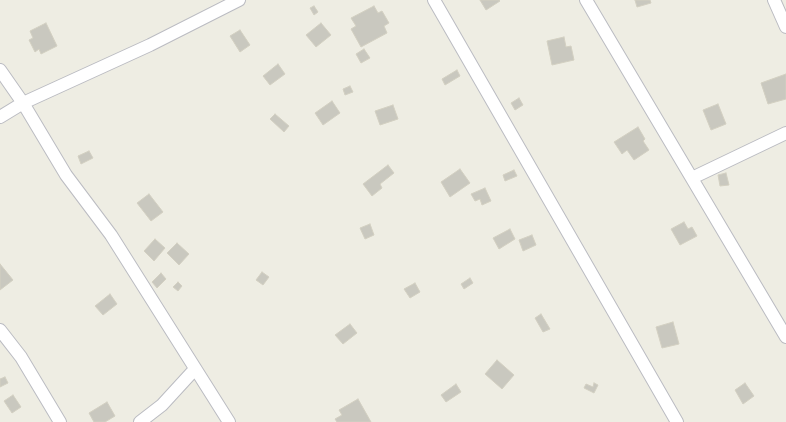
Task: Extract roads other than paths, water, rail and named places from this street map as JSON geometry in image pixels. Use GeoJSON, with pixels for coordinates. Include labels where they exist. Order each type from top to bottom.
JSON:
{"type":"FeatureCollection","features":[{"type":"Feature","properties":{"kind":"street"},"geometry":{"type":"LineString","coordinates":[[0,117],[23,103],[150,45],[239,0]]}},
{"type":"Feature","properties":{"kind":"street"},"geometry":{"type":"LineString","coordinates":[[434,0],[677,422]]}},
{"type":"Feature","properties":{"kind":"street"},"geometry":{"type":"LineString","coordinates":[[586,0],[786,337]]}},
{"type":"Feature","properties":{"kind":"street"},"geometry":{"type":"LineString","coordinates":[[774,0],[786,27]]}},
{"type":"Feature","properties":{"kind":"street"},"geometry":{"type":"LineString","coordinates":[[0,70],[23,103],[66,175],[111,235],[229,422]]}},
{"type":"Feature","properties":{"kind":"street"},"geometry":{"type":"LineString","coordinates":[[692,178],[786,133]]}},
{"type":"Feature","properties":{"kind":"street"},"geometry":{"type":"LineString","coordinates":[[0,330],[21,357],[60,422]]}},
{"type":"Feature","properties":{"kind":"street"},"geometry":{"type":"LineString","coordinates":[[140,422],[162,405],[195,369]]}}]}
